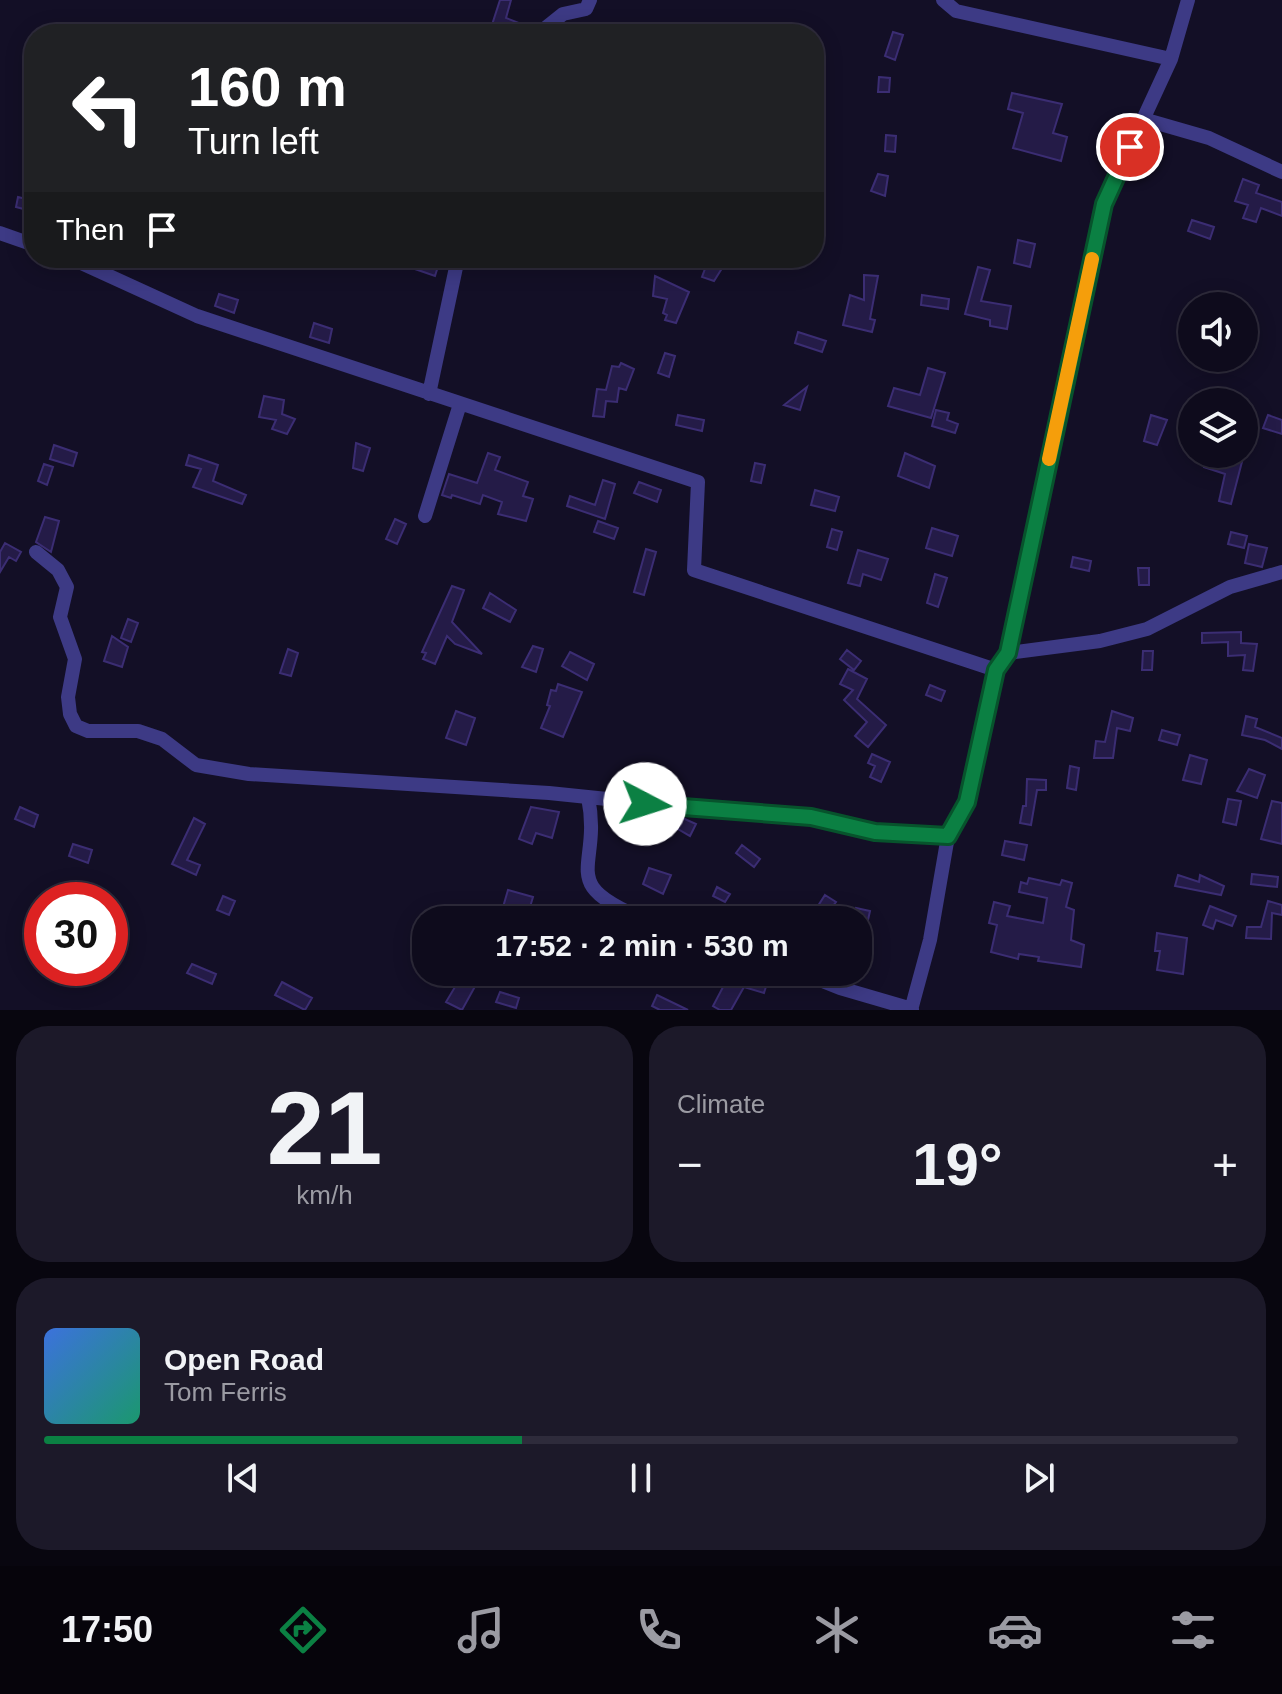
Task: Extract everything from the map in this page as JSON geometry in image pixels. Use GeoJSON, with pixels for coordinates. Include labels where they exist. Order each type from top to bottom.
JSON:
{"type":"FeatureCollection","features":[{"type":"Feature","properties":{"kind":"street"},"geometry":{"type":"LineString","coordinates":[[550,24],[563,14],[586,9],[590,0]]}},
{"type":"Feature","properties":{"kind":"street"},"geometry":{"type":"LineString","coordinates":[[943,0],[956,11],[1171,59]]}},
{"type":"Feature","properties":{"kind":"street"},"geometry":{"type":"LineString","coordinates":[[835,986],[912,1009],[930,940],[948,836],[967,802],[996,670],[1008,653],[1104,204],[1171,59],[1188,0]]}},
{"type":"Feature","properties":{"kind":"street"},"geometry":{"type":"LineString","coordinates":[[1143,119],[1209,138],[1282,172]]}},
{"type":"Feature","properties":{"kind":"street"},"geometry":{"type":"LineString","coordinates":[[0,233],[24,241]]}},
{"type":"Feature","properties":{"kind":"street"},"geometry":{"type":"LineString","coordinates":[[92,268],[197,316],[698,482],[694,570],[996,670]]}},
{"type":"Feature","properties":{"kind":"street"},"geometry":{"type":"LineString","coordinates":[[429,394],[456,268]]}},
{"type":"Feature","properties":{"kind":"street"},"geometry":{"type":"LineString","coordinates":[[425,516],[460,404]]}},
{"type":"Feature","properties":{"kind":"street"},"geometry":{"type":"LineString","coordinates":[[36,552],[58,570],[67,587],[60,617],[72,642],[75,659],[68,697],[70,714],[76,726],[88,731],[138,731],[162,739],[196,765],[249,774],[588,797],[811,817],[875,832],[948,836]]}},
{"type":"Feature","properties":{"kind":"street"},"geometry":{"type":"LineString","coordinates":[[1008,653],[1100,641],[1147,629],[1230,587],[1282,572]]}},
{"type":"Feature","properties":{"kind":"street"},"geometry":{"type":"LineString","coordinates":[[588,797],[592,824],[587,852],[590,885],[595,894],[619,906]]}},
{"type":"Feature","properties":{"kind":"building"},"geometry":{"type":"Polygon","coordinates":[[[500,0],[511,0],[506,18],[519,24],[492,24],[500,0]]]}},
{"type":"Feature","properties":{"kind":"building"},"geometry":{"type":"Polygon","coordinates":[[[893,32],[903,35],[895,60],[885,56],[893,32]]]}},
{"type":"Feature","properties":{"kind":"building"},"geometry":{"type":"Polygon","coordinates":[[[879,77],[890,78],[889,92],[878,92],[879,77]]]}},
{"type":"Feature","properties":{"kind":"building"},"geometry":{"type":"Polygon","coordinates":[[[1012,93],[1062,104],[1053,133],[1067,137],[1061,161],[1013,148],[1023,113],[1008,109],[1012,93]]]}},
{"type":"Feature","properties":{"kind":"building"},"geometry":{"type":"Polygon","coordinates":[[[886,135],[896,136],[895,152],[885,151],[886,135]]]}},
{"type":"Feature","properties":{"kind":"building"},"geometry":{"type":"Polygon","coordinates":[[[878,174],[888,176],[885,196],[871,191],[878,174]]]}},
{"type":"Feature","properties":{"kind":"building"},"geometry":{"type":"Polygon","coordinates":[[[1243,179],[1259,185],[1256,193],[1282,202],[1282,216],[1261,208],[1256,222],[1243,218],[1248,205],[1235,201],[1243,179]]]}},
{"type":"Feature","properties":{"kind":"building"},"geometry":{"type":"Polygon","coordinates":[[[18,197],[24,198],[24,209],[16,207],[18,197]]]}},
{"type":"Feature","properties":{"kind":"building"},"geometry":{"type":"Polygon","coordinates":[[[1192,220],[1214,227],[1210,239],[1188,231],[1192,220]]]}},
{"type":"Feature","properties":{"kind":"building"},"geometry":{"type":"Polygon","coordinates":[[[1018,240],[1035,244],[1030,267],[1014,263],[1018,240]]]}},
{"type":"Feature","properties":{"kind":"building"},"geometry":{"type":"Polygon","coordinates":[[[978,267],[990,270],[981,301],[1011,306],[1007,329],[990,326],[990,320],[965,314],[978,267]]]}},
{"type":"Feature","properties":{"kind":"building"},"geometry":{"type":"Polygon","coordinates":[[[415,268],[438,268],[435,276],[415,268]]]}},
{"type":"Feature","properties":{"kind":"building"},"geometry":{"type":"Polygon","coordinates":[[[705,268],[722,268],[714,281],[702,277],[705,268]]]}},
{"type":"Feature","properties":{"kind":"building"},"geometry":{"type":"Polygon","coordinates":[[[864,275],[878,276],[870,319],[875,320],[872,332],[843,325],[850,295],[864,300],[864,275]]]}},
{"type":"Feature","properties":{"kind":"building"},"geometry":{"type":"Polygon","coordinates":[[[655,276],[689,292],[676,323],[665,320],[667,315],[663,313],[667,299],[653,296],[655,276]]]}},
{"type":"Feature","properties":{"kind":"building"},"geometry":{"type":"Polygon","coordinates":[[[219,294],[238,300],[234,313],[215,306],[219,294]]]}},
{"type":"Feature","properties":{"kind":"building"},"geometry":{"type":"Polygon","coordinates":[[[922,295],[949,299],[948,309],[921,305],[922,295]]]}},
{"type":"Feature","properties":{"kind":"building"},"geometry":{"type":"Polygon","coordinates":[[[314,323],[332,329],[329,343],[310,337],[314,323]]]}},
{"type":"Feature","properties":{"kind":"building"},"geometry":{"type":"Polygon","coordinates":[[[798,332],[826,341],[822,352],[795,343],[798,332]]]}},
{"type":"Feature","properties":{"kind":"building"},"geometry":{"type":"Polygon","coordinates":[[[665,353],[675,356],[669,377],[658,373],[665,353]]]}},
{"type":"Feature","properties":{"kind":"building"},"geometry":{"type":"Polygon","coordinates":[[[621,363],[634,369],[626,390],[619,388],[617,402],[606,401],[604,417],[593,416],[597,389],[606,390],[612,366],[619,367],[621,363]]]}},
{"type":"Feature","properties":{"kind":"building"},"geometry":{"type":"Polygon","coordinates":[[[928,368],[945,373],[931,418],[888,406],[894,388],[920,395],[928,368]]]}},
{"type":"Feature","properties":{"kind":"building"},"geometry":{"type":"Polygon","coordinates":[[[807,387],[800,410],[784,405],[807,387]]]}},
{"type":"Feature","properties":{"kind":"building"},"geometry":{"type":"Polygon","coordinates":[[[264,396],[284,400],[282,414],[295,419],[287,434],[272,429],[276,420],[259,417],[264,396]]]}},
{"type":"Feature","properties":{"kind":"building"},"geometry":{"type":"Polygon","coordinates":[[[936,410],[949,413],[947,420],[958,424],[955,433],[932,426],[936,410]]]}},
{"type":"Feature","properties":{"kind":"building"},"geometry":{"type":"Polygon","coordinates":[[[678,415],[704,420],[702,431],[676,425],[678,415]]]}},
{"type":"Feature","properties":{"kind":"building"},"geometry":{"type":"Polygon","coordinates":[[[1151,415],[1167,420],[1157,445],[1144,441],[1151,415]]]}},
{"type":"Feature","properties":{"kind":"building"},"geometry":{"type":"Polygon","coordinates":[[[1268,415],[1282,420],[1282,434],[1263,428],[1268,415]]]}},
{"type":"Feature","properties":{"kind":"building"},"geometry":{"type":"Polygon","coordinates":[[[356,443],[370,448],[363,471],[353,468],[356,443]]]}},
{"type":"Feature","properties":{"kind":"building"},"geometry":{"type":"Polygon","coordinates":[[[54,445],[77,453],[73,466],[50,459],[54,445]]]}},
{"type":"Feature","properties":{"kind":"building"},"geometry":{"type":"Polygon","coordinates":[[[488,453],[500,457],[495,470],[528,482],[523,496],[533,499],[526,521],[498,514],[502,502],[483,495],[480,504],[442,495],[449,474],[477,483],[488,453]]]}},
{"type":"Feature","properties":{"kind":"building"},"geometry":{"type":"Polygon","coordinates":[[[905,453],[935,466],[929,488],[898,476],[905,453]]]}},
{"type":"Feature","properties":{"kind":"building"},"geometry":{"type":"Polygon","coordinates":[[[189,455],[218,465],[213,481],[246,495],[242,504],[193,487],[201,469],[186,465],[189,455]]]}},
{"type":"Feature","properties":{"kind":"building"},"geometry":{"type":"Polygon","coordinates":[[[755,463],[765,465],[761,483],[751,481],[755,463]]]}},
{"type":"Feature","properties":{"kind":"building"},"geometry":{"type":"Polygon","coordinates":[[[44,464],[53,467],[47,485],[38,481],[44,464]]]}},
{"type":"Feature","properties":{"kind":"building"},"geometry":{"type":"Polygon","coordinates":[[[1207,468],[1240,468],[1231,504],[1219,501],[1225,474],[1207,468]]]}},
{"type":"Feature","properties":{"kind":"building"},"geometry":{"type":"Polygon","coordinates":[[[603,480],[615,484],[605,519],[567,506],[570,496],[595,505],[603,480]]]}},
{"type":"Feature","properties":{"kind":"building"},"geometry":{"type":"Polygon","coordinates":[[[639,482],[661,490],[657,502],[634,493],[639,482]]]}},
{"type":"Feature","properties":{"kind":"building"},"geometry":{"type":"Polygon","coordinates":[[[815,490],[839,497],[835,511],[811,505],[815,490]]]}},
{"type":"Feature","properties":{"kind":"building"},"geometry":{"type":"Polygon","coordinates":[[[45,517],[59,521],[51,552],[36,542],[45,517]]]}},
{"type":"Feature","properties":{"kind":"building"},"geometry":{"type":"Polygon","coordinates":[[[395,519],[406,524],[397,544],[386,539],[395,519]]]}},
{"type":"Feature","properties":{"kind":"building"},"geometry":{"type":"Polygon","coordinates":[[[598,521],[618,528],[614,539],[594,532],[598,521]]]}},
{"type":"Feature","properties":{"kind":"building"},"geometry":{"type":"Polygon","coordinates":[[[932,528],[958,536],[952,556],[926,548],[932,528]]]}},
{"type":"Feature","properties":{"kind":"building"},"geometry":{"type":"Polygon","coordinates":[[[832,529],[842,532],[837,550],[827,547],[832,529]]]}},
{"type":"Feature","properties":{"kind":"building"},"geometry":{"type":"Polygon","coordinates":[[[1231,532],[1247,536],[1244,548],[1228,544],[1231,532]]]}},
{"type":"Feature","properties":{"kind":"building"},"geometry":{"type":"Polygon","coordinates":[[[5,543],[21,552],[16,561],[9,557],[0,572],[0,552],[5,543]]]}},
{"type":"Feature","properties":{"kind":"building"},"geometry":{"type":"Polygon","coordinates":[[[1249,544],[1267,548],[1262,567],[1245,563],[1249,544]]]}},
{"type":"Feature","properties":{"kind":"building"},"geometry":{"type":"Polygon","coordinates":[[[646,549],[656,552],[644,595],[634,592],[646,549]]]}},
{"type":"Feature","properties":{"kind":"building"},"geometry":{"type":"Polygon","coordinates":[[[858,550],[888,559],[881,580],[863,574],[860,586],[848,583],[858,550]]]}},
{"type":"Feature","properties":{"kind":"building"},"geometry":{"type":"Polygon","coordinates":[[[1073,557],[1091,561],[1089,571],[1071,567],[1073,557]]]}},
{"type":"Feature","properties":{"kind":"building"},"geometry":{"type":"Polygon","coordinates":[[[1138,568],[1149,568],[1149,585],[1139,585],[1138,568]]]}},
{"type":"Feature","properties":{"kind":"building"},"geometry":{"type":"Polygon","coordinates":[[[935,574],[947,578],[938,607],[927,603],[935,574]]]}},
{"type":"Feature","properties":{"kind":"building"},"geometry":{"type":"Polygon","coordinates":[[[452,586],[464,590],[452,622],[482,654],[455,644],[447,636],[435,664],[423,659],[426,653],[422,652],[452,586]]]}},
{"type":"Feature","properties":{"kind":"building"},"geometry":{"type":"Polygon","coordinates":[[[490,593],[516,610],[510,622],[483,608],[490,593]]]}},
{"type":"Feature","properties":{"kind":"building"},"geometry":{"type":"Polygon","coordinates":[[[128,619],[138,623],[131,642],[121,638],[128,619]]]}},
{"type":"Feature","properties":{"kind":"building"},"geometry":{"type":"Polygon","coordinates":[[[1241,632],[1241,643],[1257,644],[1253,671],[1243,670],[1245,655],[1228,656],[1228,642],[1202,643],[1202,633],[1241,632]]]}},
{"type":"Feature","properties":{"kind":"building"},"geometry":{"type":"Polygon","coordinates":[[[112,636],[128,647],[122,667],[104,661],[112,636]]]}},
{"type":"Feature","properties":{"kind":"building"},"geometry":{"type":"Polygon","coordinates":[[[533,646],[543,649],[536,672],[522,667],[533,646]]]}},
{"type":"Feature","properties":{"kind":"building"},"geometry":{"type":"Polygon","coordinates":[[[288,649],[298,653],[291,676],[280,673],[288,649]]]}},
{"type":"Feature","properties":{"kind":"building"},"geometry":{"type":"Polygon","coordinates":[[[847,650],[861,661],[854,670],[840,659],[847,650]]]}},
{"type":"Feature","properties":{"kind":"building"},"geometry":{"type":"Polygon","coordinates":[[[1143,651],[1153,651],[1152,670],[1142,670],[1143,651]]]}},
{"type":"Feature","properties":{"kind":"building"},"geometry":{"type":"Polygon","coordinates":[[[570,652],[594,664],[587,680],[562,666],[570,652]]]}},
{"type":"Feature","properties":{"kind":"building"},"geometry":{"type":"Polygon","coordinates":[[[848,669],[867,679],[857,699],[886,725],[868,747],[855,736],[867,722],[844,700],[853,690],[840,684],[848,669]]]}},
{"type":"Feature","properties":{"kind":"building"},"geometry":{"type":"Polygon","coordinates":[[[558,684],[582,692],[563,737],[541,728],[550,706],[547,705],[551,690],[556,691],[558,684]]]}},
{"type":"Feature","properties":{"kind":"building"},"geometry":{"type":"Polygon","coordinates":[[[930,685],[945,691],[941,701],[926,695],[930,685]]]}},
{"type":"Feature","properties":{"kind":"building"},"geometry":{"type":"Polygon","coordinates":[[[456,711],[475,718],[466,745],[446,738],[456,711]]]}},
{"type":"Feature","properties":{"kind":"building"},"geometry":{"type":"Polygon","coordinates":[[[1112,711],[1133,718],[1130,731],[1117,728],[1113,758],[1094,758],[1096,741],[1105,742],[1112,711]]]}},
{"type":"Feature","properties":{"kind":"building"},"geometry":{"type":"Polygon","coordinates":[[[1246,716],[1257,719],[1255,727],[1282,738],[1282,749],[1265,740],[1242,735],[1246,716]]]}},
{"type":"Feature","properties":{"kind":"building"},"geometry":{"type":"Polygon","coordinates":[[[1162,730],[1180,735],[1177,745],[1159,740],[1162,730]]]}},
{"type":"Feature","properties":{"kind":"building"},"geometry":{"type":"Polygon","coordinates":[[[872,754],[890,762],[881,782],[870,777],[875,766],[868,763],[872,754]]]}},
{"type":"Feature","properties":{"kind":"building"},"geometry":{"type":"Polygon","coordinates":[[[1190,755],[1207,760],[1201,784],[1183,780],[1190,755]]]}},
{"type":"Feature","properties":{"kind":"building"},"geometry":{"type":"Polygon","coordinates":[[[1070,766],[1079,768],[1076,790],[1067,788],[1070,766]]]}},
{"type":"Feature","properties":{"kind":"building"},"geometry":{"type":"Polygon","coordinates":[[[1249,769],[1265,775],[1257,798],[1237,791],[1249,769]]]}},
{"type":"Feature","properties":{"kind":"building"},"geometry":{"type":"Polygon","coordinates":[[[1027,779],[1046,780],[1046,790],[1037,790],[1031,825],[1020,823],[1023,806],[1026,806],[1027,779]]]}},
{"type":"Feature","properties":{"kind":"building"},"geometry":{"type":"Polygon","coordinates":[[[1228,799],[1241,801],[1236,825],[1223,822],[1228,799]]]}},
{"type":"Feature","properties":{"kind":"building"},"geometry":{"type":"Polygon","coordinates":[[[1272,801],[1282,803],[1282,844],[1261,839],[1272,801]]]}},
{"type":"Feature","properties":{"kind":"building"},"geometry":{"type":"Polygon","coordinates":[[[20,807],[38,815],[34,827],[15,819],[20,807]]]}},
{"type":"Feature","properties":{"kind":"building"},"geometry":{"type":"Polygon","coordinates":[[[531,807],[559,812],[552,838],[536,833],[532,844],[519,839],[531,807]]]}},
{"type":"Feature","properties":{"kind":"building"},"geometry":{"type":"Polygon","coordinates":[[[678,816],[696,824],[690,836],[673,826],[678,816]]]}},
{"type":"Feature","properties":{"kind":"building"},"geometry":{"type":"Polygon","coordinates":[[[194,818],[205,824],[187,860],[200,865],[196,875],[172,864],[194,818]]]}},
{"type":"Feature","properties":{"kind":"building"},"geometry":{"type":"Polygon","coordinates":[[[1005,841],[1027,845],[1024,860],[1002,855],[1005,841]]]}},
{"type":"Feature","properties":{"kind":"building"},"geometry":{"type":"Polygon","coordinates":[[[73,844],[92,850],[88,863],[69,856],[73,844]]]}},
{"type":"Feature","properties":{"kind":"building"},"geometry":{"type":"Polygon","coordinates":[[[742,845],[760,859],[754,867],[736,853],[742,845]]]}},
{"type":"Feature","properties":{"kind":"building"},"geometry":{"type":"Polygon","coordinates":[[[649,868],[671,875],[663,894],[643,884],[649,868]]]}},
{"type":"Feature","properties":{"kind":"building"},"geometry":{"type":"Polygon","coordinates":[[[1252,874],[1278,877],[1277,887],[1251,884],[1252,874]]]}},
{"type":"Feature","properties":{"kind":"building"},"geometry":{"type":"Polygon","coordinates":[[[1178,875],[1199,882],[1200,875],[1224,886],[1221,895],[1175,886],[1178,875]]]}},
{"type":"Feature","properties":{"kind":"building"},"geometry":{"type":"Polygon","coordinates":[[[1029,878],[1060,885],[1062,880],[1072,883],[1066,907],[1074,910],[1071,940],[1084,945],[1081,967],[1038,961],[1039,957],[1019,954],[1018,959],[991,952],[997,925],[989,923],[994,902],[1010,906],[1007,916],[1043,923],[1047,898],[1019,892],[1021,882],[1027,884],[1029,878]]]}},
{"type":"Feature","properties":{"kind":"building"},"geometry":{"type":"Polygon","coordinates":[[[717,887],[730,894],[725,902],[713,896],[717,887]]]}},
{"type":"Feature","properties":{"kind":"building"},"geometry":{"type":"Polygon","coordinates":[[[508,890],[533,897],[530,906],[503,906],[508,890]]]}},
{"type":"Feature","properties":{"kind":"building"},"geometry":{"type":"Polygon","coordinates":[[[825,895],[836,902],[833,906],[818,906],[825,895]]]}},
{"type":"Feature","properties":{"kind":"building"},"geometry":{"type":"Polygon","coordinates":[[[223,896],[235,901],[229,915],[217,910],[223,896]]]}},
{"type":"Feature","properties":{"kind":"building"},"geometry":{"type":"Polygon","coordinates":[[[1268,901],[1282,905],[1282,915],[1272,913],[1271,939],[1246,938],[1247,927],[1261,927],[1268,901]]]}},
{"type":"Feature","properties":{"kind":"building"},"geometry":{"type":"Polygon","coordinates":[[[1210,906],[1236,916],[1232,926],[1216,920],[1213,929],[1203,925],[1210,906]]]}},
{"type":"Feature","properties":{"kind":"building"},"geometry":{"type":"Polygon","coordinates":[[[1157,933],[1187,938],[1183,974],[1157,970],[1160,951],[1155,951],[1157,933]]]}},
{"type":"Feature","properties":{"kind":"building"},"geometry":{"type":"Polygon","coordinates":[[[192,964],[216,974],[212,984],[187,973],[192,964]]]}},
{"type":"Feature","properties":{"kind":"building"},"geometry":{"type":"Polygon","coordinates":[[[282,982],[312,998],[305,1010],[275,995],[282,982]]]}},
{"type":"Feature","properties":{"kind":"building"},"geometry":{"type":"Polygon","coordinates":[[[456,986],[475,986],[462,1010],[446,1002],[456,986]]]}},
{"type":"Feature","properties":{"kind":"building"},"geometry":{"type":"Polygon","coordinates":[[[720,986],[766,986],[764,993],[744,987],[731,1010],[720,1010],[713,1006],[723,987],[720,986]]]}},
{"type":"Feature","properties":{"kind":"building"},"geometry":{"type":"Polygon","coordinates":[[[500,992],[519,998],[516,1008],[496,1002],[500,992]]]}},
{"type":"Feature","properties":{"kind":"building"},"geometry":{"type":"Polygon","coordinates":[[[657,995],[688,1010],[660,1010],[652,1006],[657,995]]]}},
{"type":"Feature","properties":{"kind":"slow traffic"},"geometry":{"type":"LineString","coordinates":[[1049,459],[1092,259]]}},
{"type":"Feature","properties":{"kind":"route"},"geometry":{"type":"LineString","coordinates":[[645,804],[811,817],[848,822],[875,832],[948,836],[967,802],[996,670],[1008,653],[1104,204],[1130,147]]}}]}
